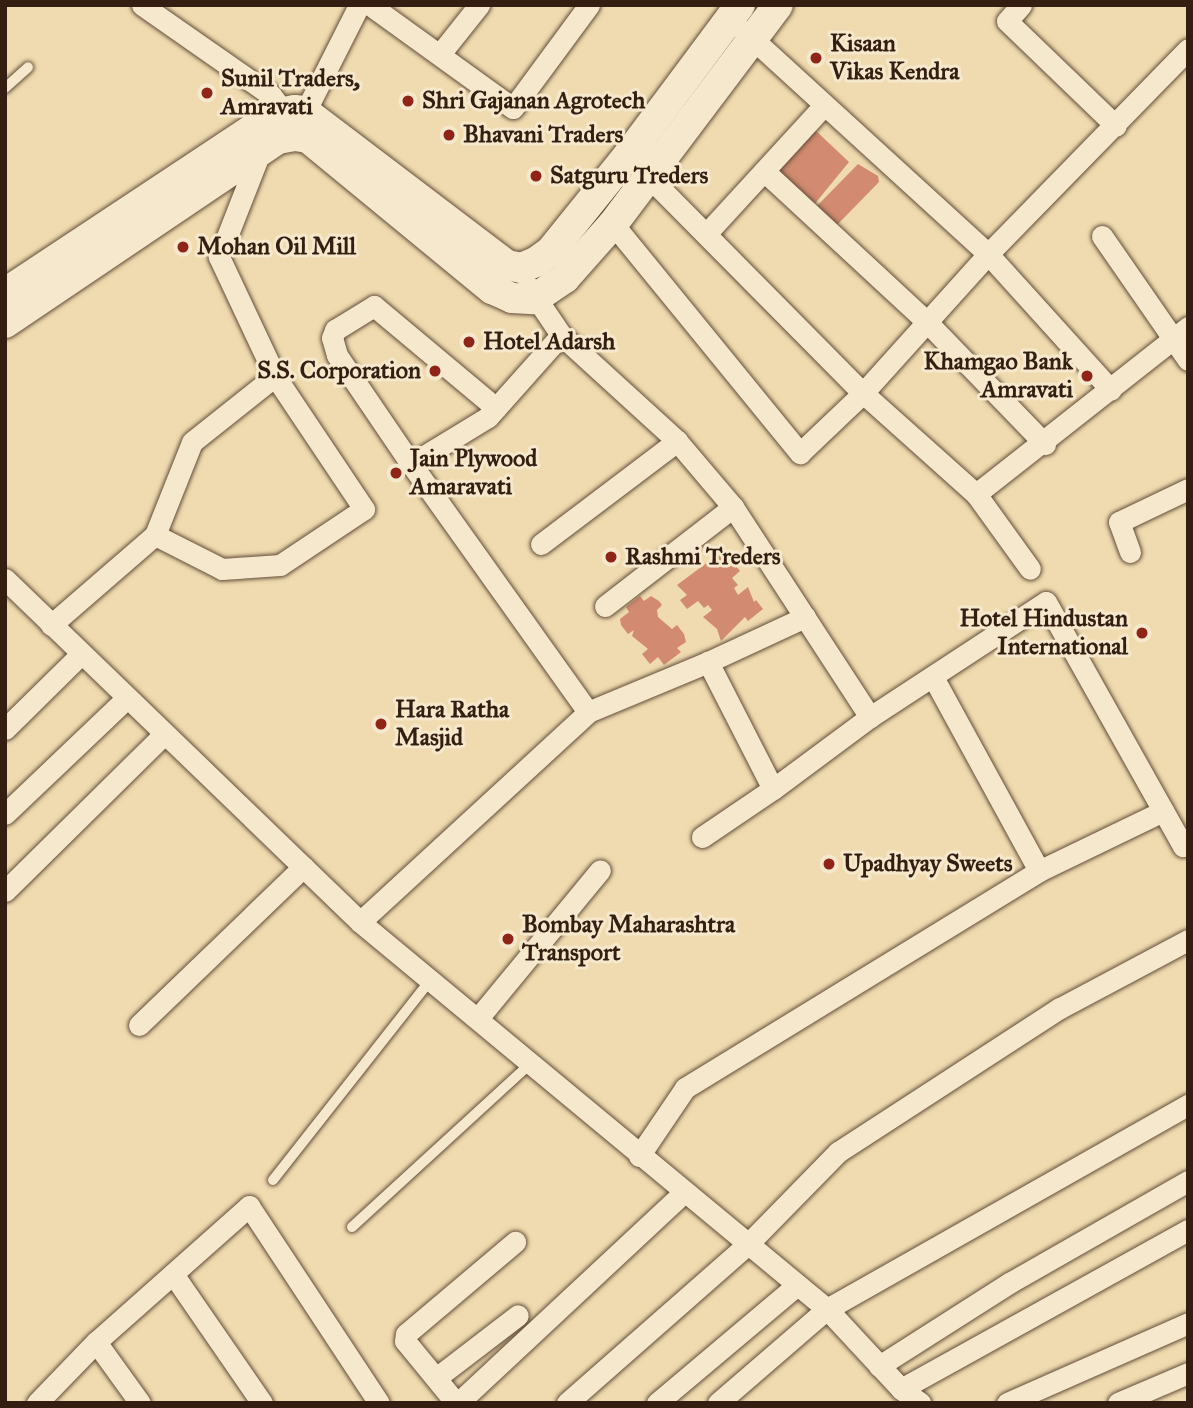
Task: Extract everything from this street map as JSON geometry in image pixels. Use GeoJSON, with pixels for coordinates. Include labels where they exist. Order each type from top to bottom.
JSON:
{"type":"FeatureCollection","features":[{"type":"Feature","properties":{"kind":"street"},"geometry":{"type":"LineString","coordinates":[[142,5],[271,95],[280,129],[507,265],[521,268],[550,252],[735,11],[752,38],[989,254],[1111,390]]}},
{"type":"Feature","properties":{"kind":"street"},"geometry":{"type":"LineString","coordinates":[[155,535],[222,569],[280,565],[363,509],[275,376],[219,257],[280,129],[359,5]]}},
{"type":"Feature","properties":{"kind":"street"},"geometry":{"type":"LineString","coordinates":[[370,5],[513,108],[589,5]]}},
{"type":"Feature","properties":{"kind":"street"},"geometry":{"type":"LineString","coordinates":[[440,54],[479,5]]}},
{"type":"Feature","properties":{"kind":"street"},"geometry":{"type":"LineString","coordinates":[[5,293],[280,129],[308,138],[492,289],[512,298],[534,299],[565,278],[612,223],[778,5]]}},
{"type":"Feature","properties":{"kind":"street"},"geometry":{"type":"LineString","coordinates":[[1021,5],[1007,21],[1116,126]]}},
{"type":"Feature","properties":{"kind":"street"},"geometry":{"type":"LineString","coordinates":[[612,223],[800,453],[863,393],[989,254],[1188,49]]}},
{"type":"Feature","properties":{"kind":"street"},"geometry":{"type":"LineString","coordinates":[[706,234],[824,105]]}},
{"type":"Feature","properties":{"kind":"street"},"geometry":{"type":"LineString","coordinates":[[5,323],[280,129]]}},
{"type":"Feature","properties":{"kind":"street"},"geometry":{"type":"LineString","coordinates":[[764,171],[927,322],[1045,444]]}},
{"type":"Feature","properties":{"kind":"street"},"geometry":{"type":"LineString","coordinates":[[648,176],[863,393],[976,494],[1030,569]]}},
{"type":"Feature","properties":{"kind":"street"},"geometry":{"type":"LineString","coordinates":[[1102,236],[1181,333],[1188,360]]}},
{"type":"Feature","properties":{"kind":"street"},"geometry":{"type":"LineString","coordinates":[[521,268],[534,299],[561,335],[677,441],[733,507],[870,717]]}},
{"type":"Feature","properties":{"kind":"street"},"geometry":{"type":"LineString","coordinates":[[496,408],[382,310],[366,309],[335,330],[332,346],[411,464],[588,712]]}},
{"type":"Feature","properties":{"kind":"street"},"geometry":{"type":"LineString","coordinates":[[976,494],[1045,444],[1181,333]]}},
{"type":"Feature","properties":{"kind":"street"},"geometry":{"type":"LineString","coordinates":[[411,464],[496,408],[561,335]]}},
{"type":"Feature","properties":{"kind":"street"},"geometry":{"type":"LineString","coordinates":[[51,625],[155,535],[192,442],[275,376]]}},
{"type":"Feature","properties":{"kind":"street"},"geometry":{"type":"LineString","coordinates":[[541,544],[677,441]]}},
{"type":"Feature","properties":{"kind":"street"},"geometry":{"type":"LineString","coordinates":[[1130,552],[1119,522],[1188,489]]}},
{"type":"Feature","properties":{"kind":"street"},"geometry":{"type":"LineString","coordinates":[[605,606],[733,507]]}},
{"type":"Feature","properties":{"kind":"street"},"geometry":{"type":"LineString","coordinates":[[5,579],[360,922],[479,1017],[746,1246],[827,1309],[901,1389],[920,1403]]}},
{"type":"Feature","properties":{"kind":"street"},"geometry":{"type":"LineString","coordinates":[[702,837],[773,789],[870,717],[1046,602],[1186,849]]}},
{"type":"Feature","properties":{"kind":"street"},"geometry":{"type":"LineString","coordinates":[[360,922],[588,712],[708,662],[805,617]]}},
{"type":"Feature","properties":{"kind":"street"},"geometry":{"type":"LineString","coordinates":[[5,729],[81,654]]}},
{"type":"Feature","properties":{"kind":"street"},"geometry":{"type":"LineString","coordinates":[[708,662],[773,789]]}},
{"type":"Feature","properties":{"kind":"street"},"geometry":{"type":"LineString","coordinates":[[933,677],[1039,871]]}},
{"type":"Feature","properties":{"kind":"street"},"geometry":{"type":"LineString","coordinates":[[5,814],[127,698]]}},
{"type":"Feature","properties":{"kind":"street"},"geometry":{"type":"LineString","coordinates":[[5,891],[164,734]]}},
{"type":"Feature","properties":{"kind":"street"},"geometry":{"type":"LineString","coordinates":[[639,1156],[685,1088],[1039,871],[1163,811]]}},
{"type":"Feature","properties":{"kind":"street"},"geometry":{"type":"LineString","coordinates":[[139,1025],[303,867]]}},
{"type":"Feature","properties":{"kind":"street"},"geometry":{"type":"LineString","coordinates":[[479,1017],[600,870]]}},
{"type":"Feature","properties":{"kind":"street"},"geometry":{"type":"LineString","coordinates":[[567,1403],[746,1246],[838,1152],[1060,1008],[1188,940]]}},
{"type":"Feature","properties":{"kind":"street"},"geometry":{"type":"LineString","coordinates":[[718,1403],[827,1309],[1188,1105]]}},
{"type":"Feature","properties":{"kind":"street"},"geometry":{"type":"LineString","coordinates":[[879,1366],[1011,1282],[1188,1181]]}},
{"type":"Feature","properties":{"kind":"street"},"geometry":{"type":"LineString","coordinates":[[515,1242],[406,1334],[405,1341],[457,1403],[683,1193]]}},
{"type":"Feature","properties":{"kind":"street"},"geometry":{"type":"LineString","coordinates":[[37,1403],[96,1342],[249,1206],[379,1403]]}},
{"type":"Feature","properties":{"kind":"street"},"geometry":{"type":"LineString","coordinates":[[901,1389],[1188,1230]]}},
{"type":"Feature","properties":{"kind":"street"},"geometry":{"type":"LineString","coordinates":[[173,1274],[262,1403]]}},
{"type":"Feature","properties":{"kind":"street"},"geometry":{"type":"LineString","coordinates":[[657,1403],[797,1285]]}},
{"type":"Feature","properties":{"kind":"street"},"geometry":{"type":"LineString","coordinates":[[436,1378],[518,1315]]}},
{"type":"Feature","properties":{"kind":"street"},"geometry":{"type":"LineString","coordinates":[[1007,1403],[1188,1323]]}},
{"type":"Feature","properties":{"kind":"street"},"geometry":{"type":"LineString","coordinates":[[96,1342],[141,1403]]}},
{"type":"Feature","properties":{"kind":"street"},"geometry":{"type":"LineString","coordinates":[[1118,1403],[1188,1373]]}},
{"type":"Feature","properties":{"kind":"lane"},"geometry":{"type":"LineString","coordinates":[[5,88],[28,67]]}},
{"type":"Feature","properties":{"kind":"lane"},"geometry":{"type":"LineString","coordinates":[[273,1180],[432,979]]}},
{"type":"Feature","properties":{"kind":"lane"},"geometry":{"type":"LineString","coordinates":[[352,1227],[531,1062]]}},
{"type":"Feature","properties":{"kind":"building"},"geometry":{"type":"Polygon","coordinates":[[[814,129],[849,162],[813,206],[801,191],[773,172],[814,129]]]}},
{"type":"Feature","properties":{"kind":"building"},"geometry":{"type":"Polygon","coordinates":[[[858,164],[878,176],[879,182],[835,227],[815,208],[858,164]]]}},
{"type":"Feature","properties":{"kind":"building"},"geometry":{"type":"Polygon","coordinates":[[[724,550],[740,571],[732,578],[738,585],[734,588],[738,595],[748,587],[754,602],[756,600],[763,609],[748,621],[745,617],[721,641],[717,629],[703,617],[712,610],[708,605],[704,608],[698,601],[687,609],[680,600],[687,595],[677,585],[724,550]]]}},
{"type":"Feature","properties":{"kind":"building"},"geometry":{"type":"Polygon","coordinates":[[[640,596],[644,601],[651,596],[659,601],[662,605],[657,610],[658,617],[672,629],[677,625],[684,634],[686,642],[677,648],[681,652],[664,665],[658,657],[650,664],[642,654],[648,649],[632,636],[634,630],[628,634],[621,625],[620,619],[629,612],[626,607],[640,596]]]}},
{"type":"Feature","properties":{"kind":"place","name":"Kisaan Vikas Kendra"},"geometry":{"type":"Point","coordinates":[816,58]}},
{"type":"Feature","properties":{"kind":"place","name":"Sunil Traders, Amravati"},"geometry":{"type":"Point","coordinates":[207,93]}},
{"type":"Feature","properties":{"kind":"place","name":"Shri Gajanan Agrotech"},"geometry":{"type":"Point","coordinates":[408,101]}},
{"type":"Feature","properties":{"kind":"place","name":"Bhavani Traders"},"geometry":{"type":"Point","coordinates":[449,135]}},
{"type":"Feature","properties":{"kind":"place","name":"Satguru Treders"},"geometry":{"type":"Point","coordinates":[536,176]}},
{"type":"Feature","properties":{"kind":"place","name":"Mohan Oil Mill"},"geometry":{"type":"Point","coordinates":[183,247]}},
{"type":"Feature","properties":{"kind":"place","name":"Hotel Adarsh"},"geometry":{"type":"Point","coordinates":[469,342]}},
{"type":"Feature","properties":{"kind":"place","name":"S.S. Corporation"},"geometry":{"type":"Point","coordinates":[435,371]}},
{"type":"Feature","properties":{"kind":"place","name":"Khamgao Bank Amravati"},"geometry":{"type":"Point","coordinates":[1087,376]}},
{"type":"Feature","properties":{"kind":"place","name":"Jain Plywood Amaravati"},"geometry":{"type":"Point","coordinates":[396,473]}},
{"type":"Feature","properties":{"kind":"place","name":"Rashmi Treders"},"geometry":{"type":"Point","coordinates":[611,557]}},
{"type":"Feature","properties":{"kind":"place","name":"Hotel Hindustan International"},"geometry":{"type":"Point","coordinates":[1142,633]}},
{"type":"Feature","properties":{"kind":"place","name":"Hara Ratha Masjid"},"geometry":{"type":"Point","coordinates":[381,724]}},
{"type":"Feature","properties":{"kind":"place","name":"Upadhyay Sweets"},"geometry":{"type":"Point","coordinates":[829,864]}},
{"type":"Feature","properties":{"kind":"place","name":"Bombay Maharashtra Transport"},"geometry":{"type":"Point","coordinates":[508,939]}}]}
